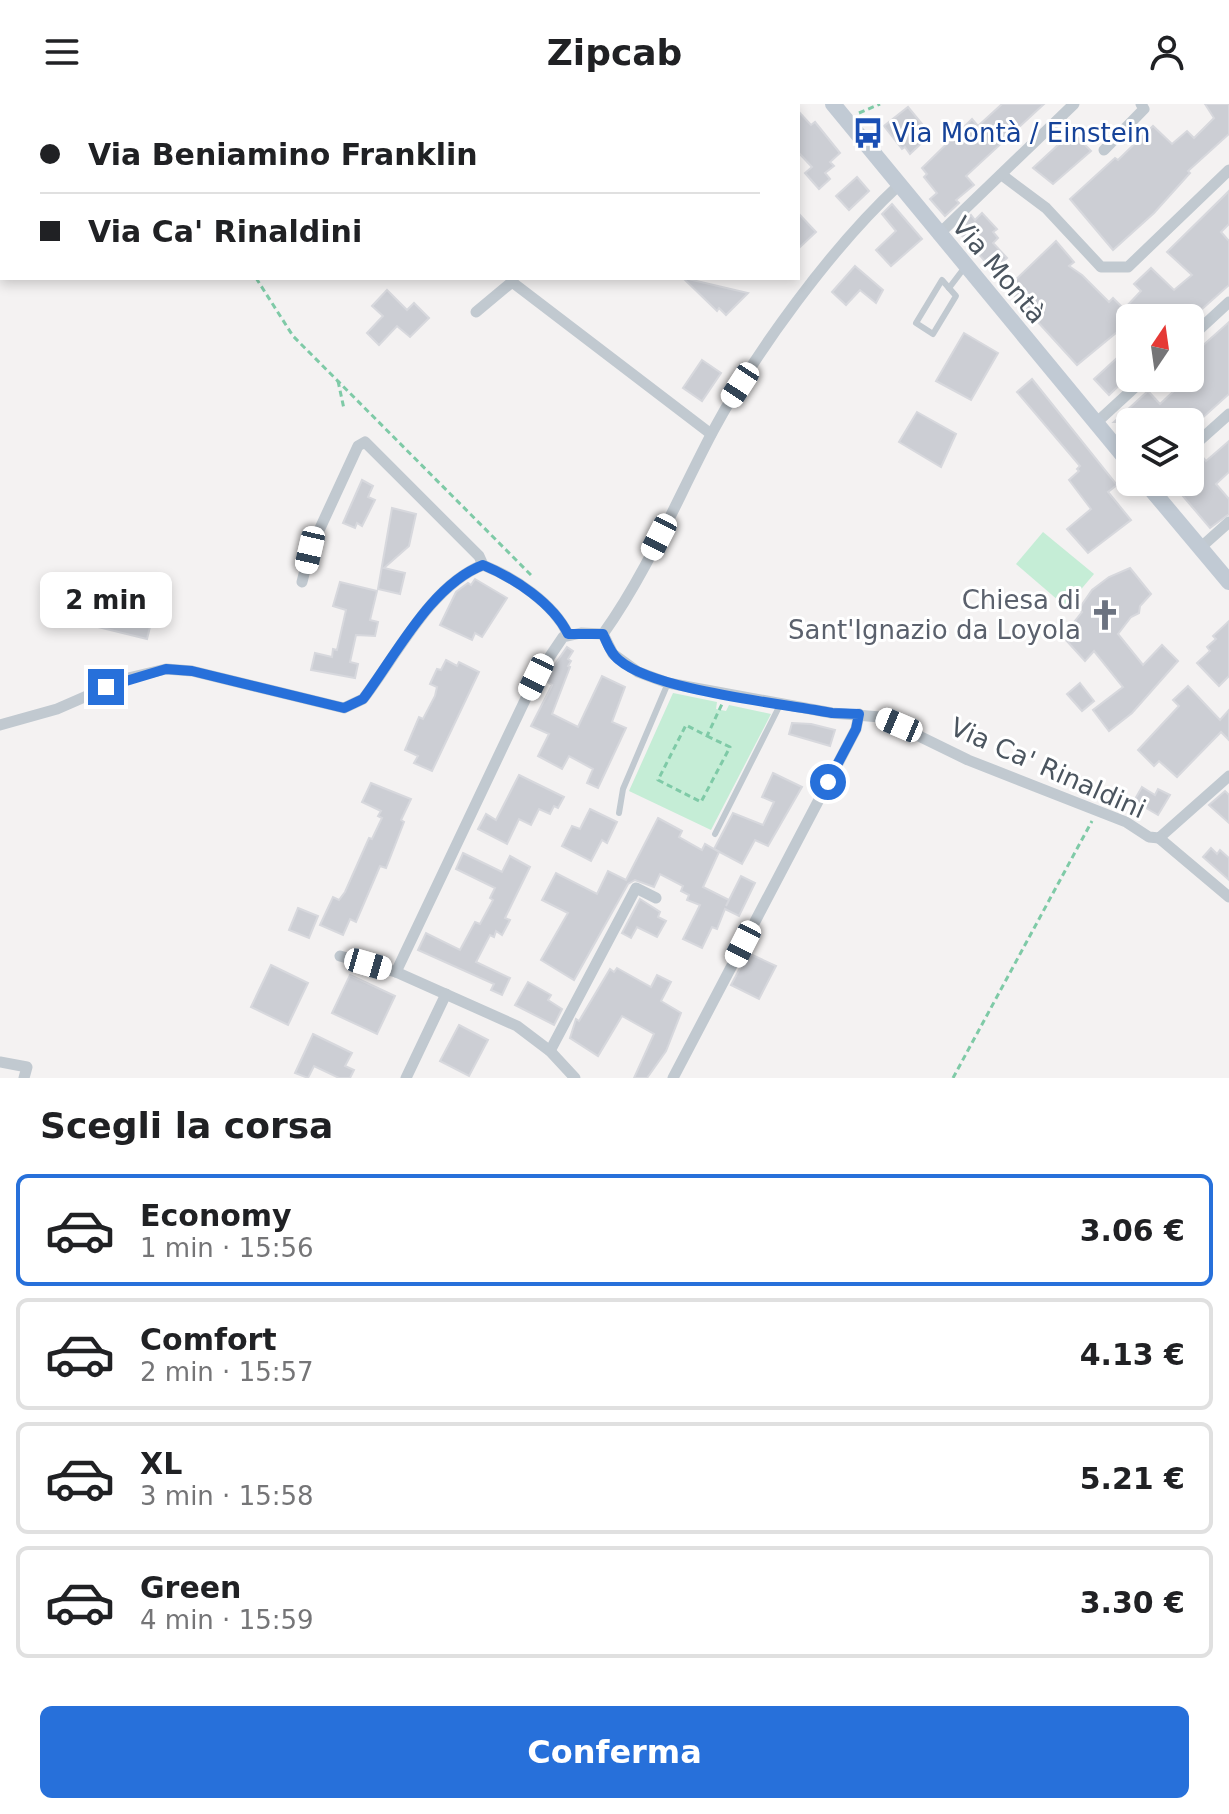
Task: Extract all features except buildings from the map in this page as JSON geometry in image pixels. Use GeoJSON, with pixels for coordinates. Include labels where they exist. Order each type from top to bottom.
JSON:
{"type":"FeatureCollection","features":[{"type":"Feature","properties":{"kind":"main road","name":"Via Montà"},"geometry":{"type":"LineString","coordinates":[[833,104],[1116,447]]}},
{"type":"Feature","properties":{"kind":"main road"},"geometry":{"type":"LineString","coordinates":[[1159,496],[1229,582]]}},
{"type":"Feature","properties":{"kind":"street"},"geometry":{"type":"LineString","coordinates":[[938,235],[1074,104]]}},
{"type":"Feature","properties":{"kind":"street"},"geometry":{"type":"LineString","coordinates":[[1104,150],[1144,109],[1141,104]]}},
{"type":"Feature","properties":{"kind":"street"},"geometry":{"type":"LineString","coordinates":[[1002,175],[1046,208],[1101,267],[1114,269],[1128,267],[1229,170]]}},
{"type":"Feature","properties":{"kind":"street"},"geometry":{"type":"LineString","coordinates":[[396,972],[536,677],[558,642],[568,634],[603,634],[633,589],[711,434],[757,360],[843,246],[899,185]]}},
{"type":"Feature","properties":{"kind":"street"},"geometry":{"type":"LineString","coordinates":[[476,312],[512,282],[711,434]]}},
{"type":"Feature","properties":{"kind":"street"},"geometry":{"type":"LineString","coordinates":[[1204,325],[1229,302]]}},
{"type":"Feature","properties":{"kind":"street"},"geometry":{"type":"LineString","coordinates":[[1096,423],[1130,392]]}},
{"type":"Feature","properties":{"kind":"street"},"geometry":{"type":"LineString","coordinates":[[1204,436],[1229,414]]}},
{"type":"Feature","properties":{"kind":"street"},"geometry":{"type":"LineString","coordinates":[[302,582],[314,540],[358,446],[365,442],[479,556],[483,565],[527,589],[560,621],[568,634]]}},
{"type":"Feature","properties":{"kind":"street"},"geometry":{"type":"LineString","coordinates":[[1200,548],[1229,522]]}},
{"type":"Feature","properties":{"kind":"street"},"geometry":{"type":"LineString","coordinates":[[0,725],[57,709],[128,678],[166,669],[192,671],[344,708],[363,699],[438,595],[463,573],[483,565]]}},
{"type":"Feature","properties":{"kind":"street","name":"Via Ca' Rinaldini"},"geometry":{"type":"LineString","coordinates":[[603,634],[620,661],[638,672],[668,683],[832,713],[880,717],[968,760],[1098,810],[1149,837],[1159,838],[1229,897]]}},
{"type":"Feature","properties":{"kind":"street"},"geometry":{"type":"LineString","coordinates":[[673,1078],[856,729],[859,714]]}},
{"type":"Feature","properties":{"kind":"street","name":"Via Ca' Rinaldini"},"geometry":{"type":"LineString","coordinates":[[1159,838],[1229,776]]}},
{"type":"Feature","properties":{"kind":"street"},"geometry":{"type":"LineString","coordinates":[[550,1051],[636,888],[656,898]]}},
{"type":"Feature","properties":{"kind":"street"},"geometry":{"type":"LineString","coordinates":[[340,956],[396,972],[517,1026],[550,1051],[575,1078]]}},
{"type":"Feature","properties":{"kind":"street"},"geometry":{"type":"LineString","coordinates":[[406,1078],[446,994]]}},
{"type":"Feature","properties":{"kind":"street"},"geometry":{"type":"LineString","coordinates":[[0,1062],[27,1067],[24,1078]]}},
{"type":"Feature","properties":{"kind":"lane"},"geometry":{"type":"LineString","coordinates":[[949,288],[965,267]]}},
{"type":"Feature","properties":{"kind":"lane"},"geometry":{"type":"LineString","coordinates":[[942,280],[949,288],[956,296],[933,334],[916,323],[942,280]]}},
{"type":"Feature","properties":{"kind":"lane"},"geometry":{"type":"LineString","coordinates":[[619,813],[623,789],[668,683]]}},
{"type":"Feature","properties":{"kind":"lane"},"geometry":{"type":"LineString","coordinates":[[715,834],[781,703]]}},
{"type":"Feature","properties":{"kind":"path"},"geometry":{"type":"LineString","coordinates":[[860,114],[880,104]]}},
{"type":"Feature","properties":{"kind":"path"},"geometry":{"type":"LineString","coordinates":[[257,280],[293,336],[540,583]]}},
{"type":"Feature","properties":{"kind":"path"},"geometry":{"type":"LineString","coordinates":[[338,381],[344,409]]}},
{"type":"Feature","properties":{"kind":"path"},"geometry":{"type":"LineString","coordinates":[[707,736],[721,710]]}},
{"type":"Feature","properties":{"kind":"path"},"geometry":{"type":"LineString","coordinates":[[686,725],[707,736],[730,747],[701,802],[658,780],[686,725]]}},
{"type":"Feature","properties":{"kind":"path"},"geometry":{"type":"LineString","coordinates":[[953,1078],[1098,810]]}},
{"type":"Feature","properties":{"kind":"green space"},"geometry":{"type":"Polygon","coordinates":[[[1043,532],[1094,574],[1066,607],[1016,564],[1043,532]]]}},
{"type":"Feature","properties":{"kind":"green space"},"geometry":{"type":"Polygon","coordinates":[[[673,693],[717,702],[716,709],[726,711],[729,705],[771,714],[711,830],[629,791],[673,693]]]}},
{"type":"Feature","properties":{"kind":"place","name":"Via Montà / Einstein"},"geometry":{"type":"Point","coordinates":[868,133]}},
{"type":"Feature","properties":{"kind":"place","name":"Chiesa di Sant'Ignazio da Loyola"},"geometry":{"type":"Point","coordinates":[1105,615]}},
{"type":"Feature","properties":{"kind":"route"},"geometry":{"type":"LineString","coordinates":[[106,687],[166,669],[192,671],[344,708],[363,699],[438,595],[463,573],[483,565],[527,589],[564,625],[568,634],[603,634],[613,654],[638,672],[668,683],[832,713],[859,714],[856,729],[828,782]]}}]}
